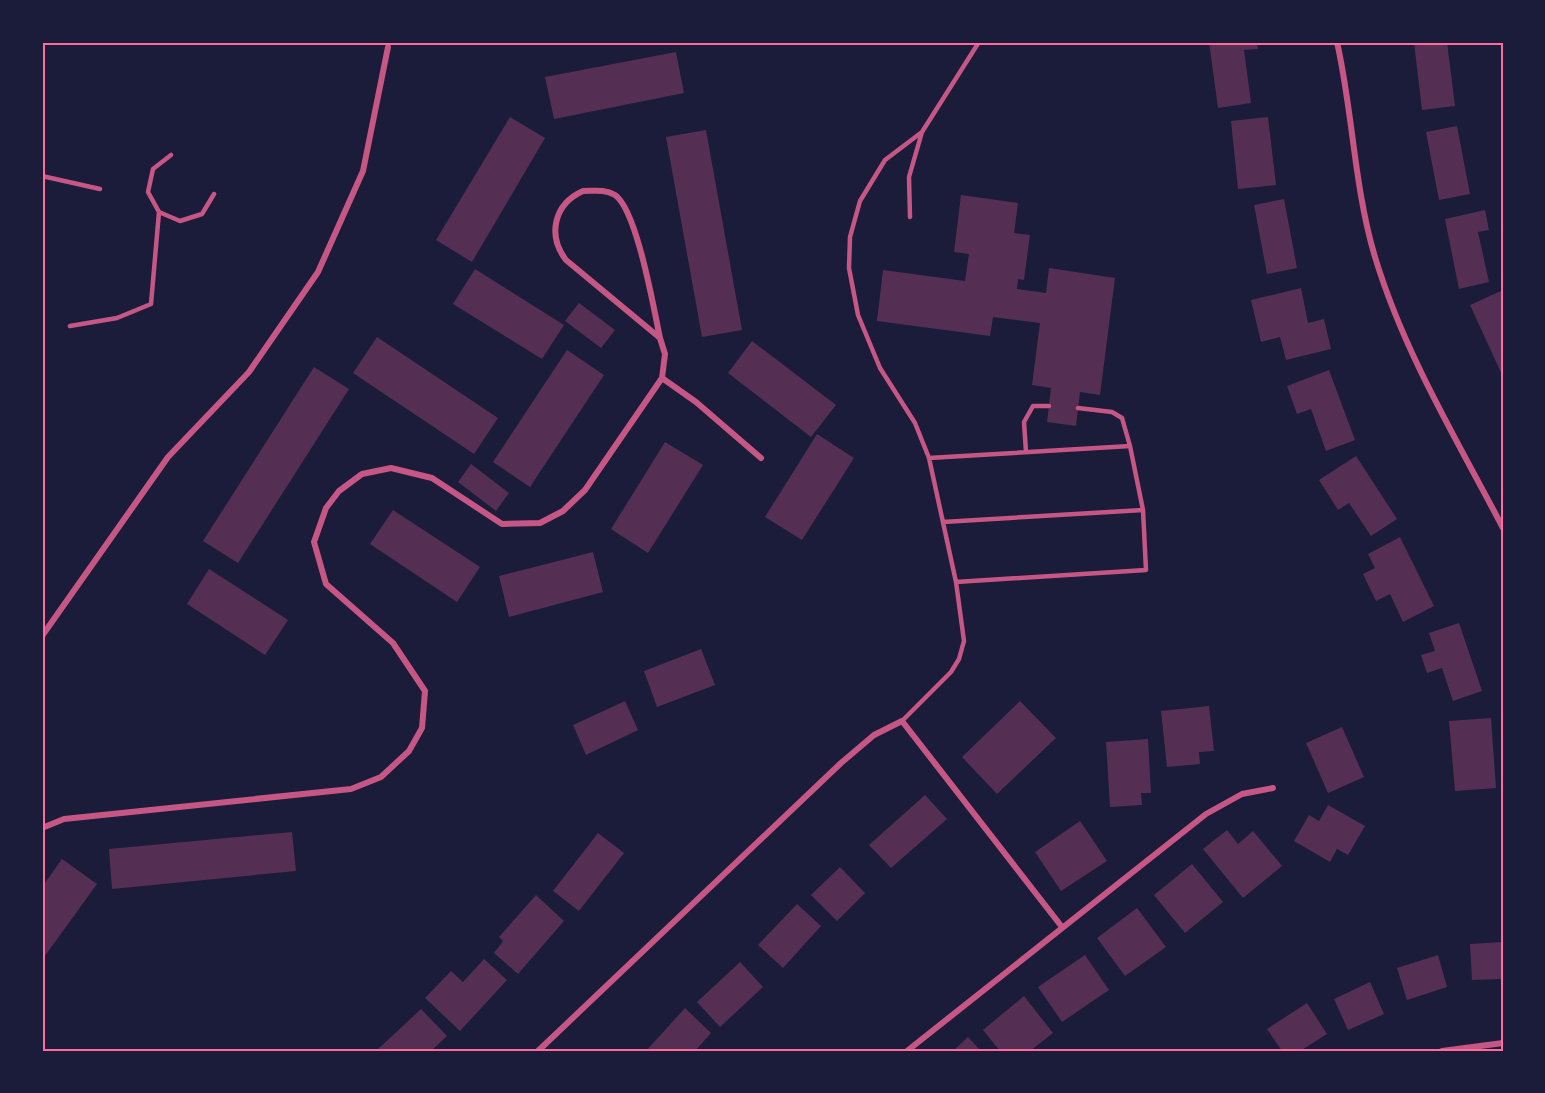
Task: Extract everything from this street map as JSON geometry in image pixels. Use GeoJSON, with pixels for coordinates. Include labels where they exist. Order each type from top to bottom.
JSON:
{"type":"FeatureCollection","features":[{"type":"Feature","properties":{"kind":"street"},"geometry":{"type":"LineString","coordinates":[[1337,42],[1374,255],[1392,307],[1422,372],[1503,528]]}},
{"type":"Feature","properties":{"kind":"street"},"geometry":{"type":"LineString","coordinates":[[42,636],[168,457],[249,372],[318,272],[363,171],[388,46]]}},
{"type":"Feature","properties":{"kind":"street"},"geometry":{"type":"LineString","coordinates":[[42,828],[64,819],[351,789],[381,777],[409,751],[422,728],[425,691],[393,643],[326,584],[314,542],[326,508],[339,491],[362,474],[391,468],[432,478],[502,524],[540,523],[563,511],[585,490],[662,378],[665,354],[627,208],[615,195],[603,191],[583,191],[573,196],[557,214],[554,237],[558,250],[566,260],[660,338]]}},
{"type":"Feature","properties":{"kind":"street"},"geometry":{"type":"LineString","coordinates":[[662,378],[696,402],[761,458]]}},
{"type":"Feature","properties":{"kind":"street"},"geometry":{"type":"LineString","coordinates":[[538,1051],[841,763],[874,735],[902,721],[1062,927]]}},
{"type":"Feature","properties":{"kind":"street"},"geometry":{"type":"LineString","coordinates":[[907,1051],[1206,814],[1242,794],[1273,788]]}},
{"type":"Feature","properties":{"kind":"street"},"geometry":{"type":"LineString","coordinates":[[1442,1051],[1503,1042]]}},
{"type":"Feature","properties":{"kind":"lane"},"geometry":{"type":"LineString","coordinates":[[910,216],[909,177],[922,132],[979,42]]}},
{"type":"Feature","properties":{"kind":"lane"},"geometry":{"type":"LineString","coordinates":[[902,721],[951,672],[959,659],[964,641],[956,582],[929,458],[915,423],[880,368],[858,315],[849,268],[850,237],[860,201],[885,160],[922,132]]}},
{"type":"Feature","properties":{"kind":"lane"},"geometry":{"type":"LineString","coordinates":[[70,326],[117,318],[150,304],[159,212],[148,192],[153,169],[171,155]]}},
{"type":"Feature","properties":{"kind":"lane"},"geometry":{"type":"LineString","coordinates":[[42,176],[100,189]]}},
{"type":"Feature","properties":{"kind":"lane"},"geometry":{"type":"LineString","coordinates":[[159,212],[180,221],[202,214],[214,194]]}},
{"type":"Feature","properties":{"kind":"lane"},"geometry":{"type":"LineString","coordinates":[[1026,452],[1024,422],[1033,406],[1049,406]]}},
{"type":"Feature","properties":{"kind":"lane"},"geometry":{"type":"LineString","coordinates":[[956,582],[1146,570],[1143,510],[1122,418],[1112,412],[1078,408]]}},
{"type":"Feature","properties":{"kind":"lane"},"geometry":{"type":"LineString","coordinates":[[929,458],[1130,446]]}},
{"type":"Feature","properties":{"kind":"lane"},"geometry":{"type":"LineString","coordinates":[[943,522],[1143,510]]}},
{"type":"Feature","properties":{"kind":"building"},"geometry":{"type":"Polygon","coordinates":[[[1209,42],[1257,42],[1258,49],[1244,50],[1251,103],[1218,108],[1209,42]]]}},
{"type":"Feature","properties":{"kind":"building"},"geometry":{"type":"Polygon","coordinates":[[[1414,42],[1447,42],[1455,106],[1422,110],[1414,42]]]}},
{"type":"Feature","properties":{"kind":"building"},"geometry":{"type":"Polygon","coordinates":[[[676,52],[684,93],[554,119],[545,77],[676,52]]]}},
{"type":"Feature","properties":{"kind":"building"},"geometry":{"type":"Polygon","coordinates":[[[510,117],[545,138],[472,262],[436,240],[510,117]]]}},
{"type":"Feature","properties":{"kind":"building"},"geometry":{"type":"Polygon","coordinates":[[[1268,117],[1276,185],[1238,189],[1231,121],[1268,117]]]}},
{"type":"Feature","properties":{"kind":"building"},"geometry":{"type":"Polygon","coordinates":[[[1457,126],[1470,194],[1439,200],[1426,132],[1457,126]]]}},
{"type":"Feature","properties":{"kind":"building"},"geometry":{"type":"Polygon","coordinates":[[[706,130],[742,330],[702,337],[666,137],[706,130]]]}},
{"type":"Feature","properties":{"kind":"building"},"geometry":{"type":"Polygon","coordinates":[[[961,195],[1018,203],[1014,233],[1030,235],[1024,280],[1018,279],[1017,289],[1046,293],[1049,268],[1115,278],[1100,395],[1080,392],[1076,426],[1047,422],[1051,388],[1032,385],[1040,323],[993,317],[990,336],[877,321],[883,270],[965,281],[969,254],[954,252],[961,195]]]}},
{"type":"Feature","properties":{"kind":"building"},"geometry":{"type":"Polygon","coordinates":[[[1284,199],[1297,268],[1267,274],[1254,205],[1284,199]]]}},
{"type":"Feature","properties":{"kind":"building"},"geometry":{"type":"Polygon","coordinates":[[[1485,210],[1489,230],[1478,232],[1489,282],[1459,289],[1445,219],[1485,210]]]}},
{"type":"Feature","properties":{"kind":"building"},"geometry":{"type":"Polygon","coordinates":[[[475,269],[564,325],[542,359],[453,304],[475,269]]]}},
{"type":"Feature","properties":{"kind":"building"},"geometry":{"type":"Polygon","coordinates":[[[1301,288],[1308,323],[1324,319],[1331,349],[1286,360],[1280,337],[1261,342],[1251,300],[1301,288]]]}},
{"type":"Feature","properties":{"kind":"building"},"geometry":{"type":"Polygon","coordinates":[[[1503,290],[1503,377],[1470,305],[1503,290]]]}},
{"type":"Feature","properties":{"kind":"building"},"geometry":{"type":"Polygon","coordinates":[[[579,303],[615,330],[601,348],[565,321],[579,303]]]}},
{"type":"Feature","properties":{"kind":"building"},"geometry":{"type":"Polygon","coordinates":[[[377,337],[498,418],[474,454],[353,373],[377,337]]]}},
{"type":"Feature","properties":{"kind":"building"},"geometry":{"type":"Polygon","coordinates":[[[752,341],[836,405],[811,437],[728,373],[752,341]]]}},
{"type":"Feature","properties":{"kind":"building"},"geometry":{"type":"Polygon","coordinates":[[[567,350],[604,375],[530,487],[493,462],[567,350]]]}},
{"type":"Feature","properties":{"kind":"building"},"geometry":{"type":"Polygon","coordinates":[[[314,367],[349,389],[238,563],[203,541],[314,367]]]}},
{"type":"Feature","properties":{"kind":"building"},"geometry":{"type":"Polygon","coordinates":[[[1329,370],[1355,440],[1326,451],[1311,409],[1297,414],[1287,386],[1329,370]]]}},
{"type":"Feature","properties":{"kind":"building"},"geometry":{"type":"Polygon","coordinates":[[[817,434],[854,458],[802,540],[765,517],[817,434]]]}},
{"type":"Feature","properties":{"kind":"building"},"geometry":{"type":"Polygon","coordinates":[[[665,442],[703,465],[648,553],[611,529],[665,442]]]}},
{"type":"Feature","properties":{"kind":"building"},"geometry":{"type":"Polygon","coordinates":[[[1356,456],[1397,519],[1371,536],[1349,503],[1338,510],[1319,480],[1356,456]]]}},
{"type":"Feature","properties":{"kind":"building"},"geometry":{"type":"Polygon","coordinates":[[[471,464],[509,493],[496,511],[458,482],[471,464]]]}},
{"type":"Feature","properties":{"kind":"building"},"geometry":{"type":"Polygon","coordinates":[[[393,510],[480,567],[457,602],[370,544],[393,510]]]}},
{"type":"Feature","properties":{"kind":"building"},"geometry":{"type":"Polygon","coordinates":[[[1400,537],[1434,606],[1403,622],[1390,594],[1376,601],[1363,574],[1375,568],[1368,554],[1400,537]]]}},
{"type":"Feature","properties":{"kind":"building"},"geometry":{"type":"Polygon","coordinates":[[[593,552],[603,592],[509,617],[499,576],[593,552]]]}},
{"type":"Feature","properties":{"kind":"building"},"geometry":{"type":"Polygon","coordinates":[[[209,569],[288,620],[265,655],[187,604],[209,569]]]}},
{"type":"Feature","properties":{"kind":"building"},"geometry":{"type":"Polygon","coordinates":[[[1459,623],[1482,691],[1453,701],[1442,668],[1427,673],[1421,655],[1435,651],[1429,633],[1459,623]]]}},
{"type":"Feature","properties":{"kind":"building"},"geometry":{"type":"Polygon","coordinates":[[[701,649],[715,685],[657,707],[644,671],[701,649]]]}},
{"type":"Feature","properties":{"kind":"building"},"geometry":{"type":"Polygon","coordinates":[[[625,701],[638,730],[586,755],[573,725],[625,701]]]}},
{"type":"Feature","properties":{"kind":"building"},"geometry":{"type":"Polygon","coordinates":[[[1020,701],[1056,738],[997,794],[962,757],[1020,701]]]}},
{"type":"Feature","properties":{"kind":"building"},"geometry":{"type":"Polygon","coordinates":[[[1209,706],[1214,751],[1199,752],[1200,764],[1167,767],[1161,711],[1209,706]]]}},
{"type":"Feature","properties":{"kind":"building"},"geometry":{"type":"Polygon","coordinates":[[[1491,718],[1496,788],[1455,791],[1449,721],[1491,718]]]}},
{"type":"Feature","properties":{"kind":"building"},"geometry":{"type":"Polygon","coordinates":[[[1342,727],[1364,777],[1328,793],[1306,743],[1342,727]]]}},
{"type":"Feature","properties":{"kind":"building"},"geometry":{"type":"Polygon","coordinates":[[[1148,739],[1151,793],[1141,793],[1142,805],[1110,807],[1106,742],[1148,739]]]}},
{"type":"Feature","properties":{"kind":"building"},"geometry":{"type":"Polygon","coordinates":[[[925,795],[947,819],[891,868],[869,845],[925,795]]]}},
{"type":"Feature","properties":{"kind":"building"},"geometry":{"type":"Polygon","coordinates":[[[1328,805],[1365,826],[1348,855],[1337,849],[1330,862],[1294,841],[1309,815],[1319,821],[1328,805]]]}},
{"type":"Feature","properties":{"kind":"building"},"geometry":{"type":"Polygon","coordinates":[[[1080,821],[1107,861],[1061,891],[1035,852],[1080,821]]]}},
{"type":"Feature","properties":{"kind":"building"},"geometry":{"type":"Polygon","coordinates":[[[1227,830],[1238,844],[1253,831],[1282,866],[1243,898],[1203,849],[1227,830]]]}},
{"type":"Feature","properties":{"kind":"building"},"geometry":{"type":"Polygon","coordinates":[[[292,832],[296,871],[112,889],[109,849],[292,832]]]}},
{"type":"Feature","properties":{"kind":"building"},"geometry":{"type":"Polygon","coordinates":[[[598,833],[624,853],[579,911],[553,891],[598,833]]]}},
{"type":"Feature","properties":{"kind":"building"},"geometry":{"type":"Polygon","coordinates":[[[62,859],[97,884],[42,960],[42,887],[62,859]]]}},
{"type":"Feature","properties":{"kind":"building"},"geometry":{"type":"Polygon","coordinates":[[[1192,864],[1223,902],[1185,933],[1154,895],[1192,864]]]}},
{"type":"Feature","properties":{"kind":"building"},"geometry":{"type":"Polygon","coordinates":[[[840,867],[865,893],[837,921],[811,895],[840,867]]]}},
{"type":"Feature","properties":{"kind":"building"},"geometry":{"type":"Polygon","coordinates":[[[536,895],[564,921],[518,974],[494,953],[503,941],[499,937],[536,895]]]}},
{"type":"Feature","properties":{"kind":"building"},"geometry":{"type":"Polygon","coordinates":[[[797,904],[821,926],[783,968],[758,945],[797,904]]]}},
{"type":"Feature","properties":{"kind":"building"},"geometry":{"type":"Polygon","coordinates":[[[1137,908],[1166,947],[1125,976],[1097,938],[1137,908]]]}},
{"type":"Feature","properties":{"kind":"building"},"geometry":{"type":"Polygon","coordinates":[[[1503,942],[1503,979],[1472,980],[1470,944],[1503,942]]]}},
{"type":"Feature","properties":{"kind":"building"},"geometry":{"type":"Polygon","coordinates":[[[1085,955],[1109,990],[1062,1022],[1038,987],[1085,955]]]}},
{"type":"Feature","properties":{"kind":"building"},"geometry":{"type":"Polygon","coordinates":[[[1438,955],[1447,987],[1407,1000],[1397,968],[1438,955]]]}},
{"type":"Feature","properties":{"kind":"building"},"geometry":{"type":"Polygon","coordinates":[[[484,959],[507,980],[460,1031],[425,998],[451,971],[463,982],[484,959]]]}},
{"type":"Feature","properties":{"kind":"building"},"geometry":{"type":"Polygon","coordinates":[[[740,962],[763,987],[720,1027],[697,1002],[740,962]]]}},
{"type":"Feature","properties":{"kind":"building"},"geometry":{"type":"Polygon","coordinates":[[[1370,982],[1384,1014],[1348,1030],[1334,999],[1370,982]]]}},
{"type":"Feature","properties":{"kind":"building"},"geometry":{"type":"Polygon","coordinates":[[[1024,996],[1053,1033],[1030,1051],[1000,1051],[983,1030],[1024,996]]]}},
{"type":"Feature","properties":{"kind":"building"},"geometry":{"type":"Polygon","coordinates":[[[1307,1003],[1327,1034],[1300,1051],[1282,1051],[1267,1029],[1307,1003]]]}},
{"type":"Feature","properties":{"kind":"building"},"geometry":{"type":"Polygon","coordinates":[[[685,1008],[711,1033],[695,1051],[646,1051],[685,1008]]]}},
{"type":"Feature","properties":{"kind":"building"},"geometry":{"type":"Polygon","coordinates":[[[421,1009],[447,1036],[431,1051],[376,1051],[421,1009]]]}},
{"type":"Feature","properties":{"kind":"building"},"geometry":{"type":"Polygon","coordinates":[[[968,1037],[981,1051],[953,1051],[968,1037]]]}}]}
